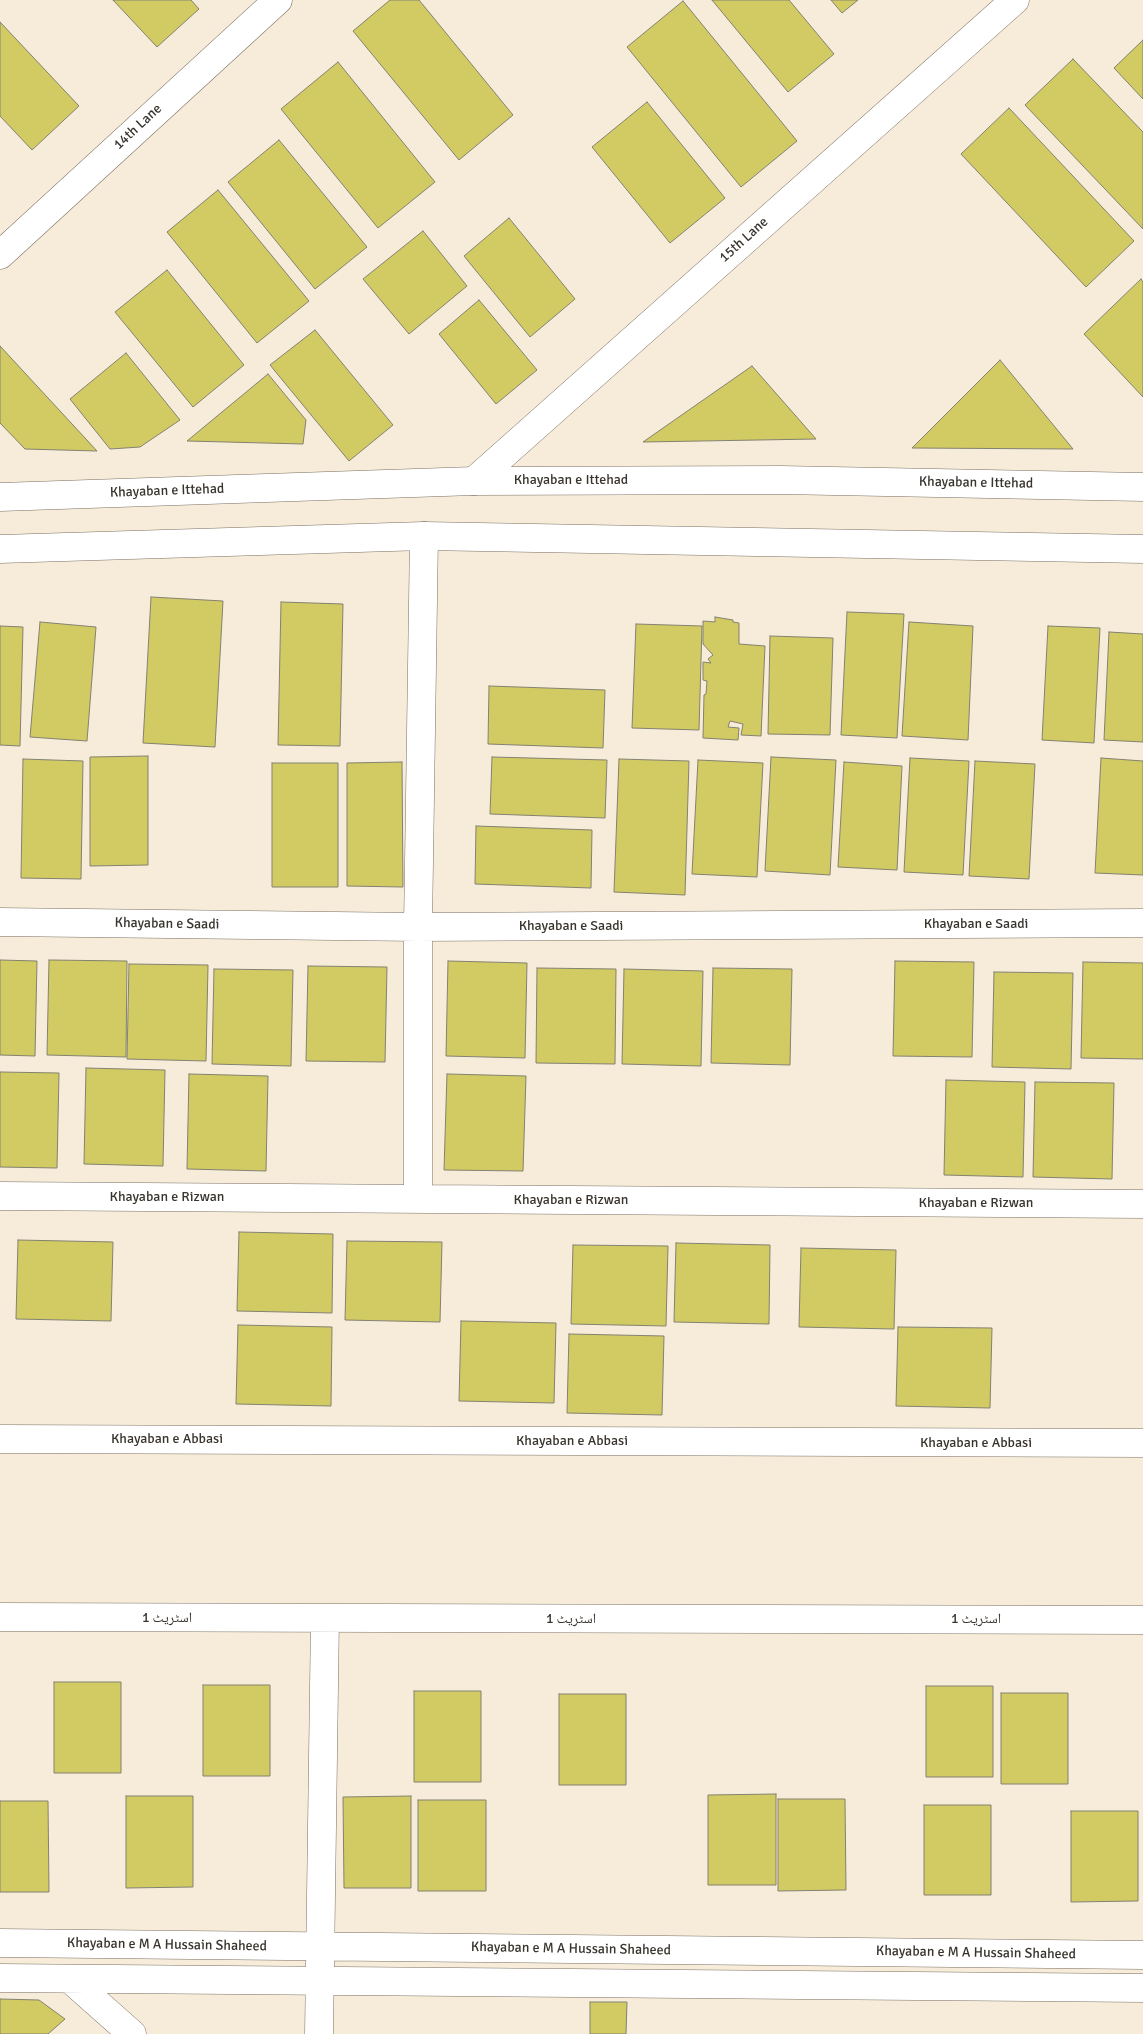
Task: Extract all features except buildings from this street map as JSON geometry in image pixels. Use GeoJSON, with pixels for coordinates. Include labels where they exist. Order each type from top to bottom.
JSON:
{"type":"FeatureCollection","features":[{"type":"Feature","properties":{"kind":"street","name":"14th Lane"},"geometry":{"type":"LineString","coordinates":[[0,255],[278,0]]}},
{"type":"Feature","properties":{"kind":"street","name":"15th Lane"},"geometry":{"type":"LineString","coordinates":[[474,481],[1015,0]]}},
{"type":"Feature","properties":{"kind":"street","name":"Khayaban e Ittehad"},"geometry":{"type":"LineString","coordinates":[[0,496],[474,481],[781,480],[1143,487]]}},
{"type":"Feature","properties":{"kind":"street"},"geometry":{"type":"LineString","coordinates":[[418,1199],[418,927],[424,536]]}},
{"type":"Feature","properties":{"kind":"street"},"geometry":{"type":"LineString","coordinates":[[0,548],[424,536],[1143,549]]}},
{"type":"Feature","properties":{"kind":"street","name":"Khayaban e Saadi"},"geometry":{"type":"LineString","coordinates":[[0,922],[418,927],[1143,922]]}},
{"type":"Feature","properties":{"kind":"street","name":"Khayaban e Rizwan"},"geometry":{"type":"LineString","coordinates":[[0,1196],[1143,1204]]}},
{"type":"Feature","properties":{"kind":"street","name":"Khayaban e Abbasi"},"geometry":{"type":"LineString","coordinates":[[0,1439],[1143,1443]]}},
{"type":"Feature","properties":{"kind":"street","name":"اسٹریٹ 1"},"geometry":{"type":"LineString","coordinates":[[0,1618],[1143,1620]]}},
{"type":"Feature","properties":{"kind":"street"},"geometry":{"type":"LineString","coordinates":[[319,2034],[325,1618]]}},
{"type":"Feature","properties":{"kind":"street","name":"Khayaban e M A Hussain Shaheed"},"geometry":{"type":"LineString","coordinates":[[0,1943],[1143,1955]]}},
{"type":"Feature","properties":{"kind":"street"},"geometry":{"type":"LineString","coordinates":[[0,1978],[1143,1988]]}},
{"type":"Feature","properties":{"kind":"street"},"geometry":{"type":"LineString","coordinates":[[70,1979],[132,2034]]}}]}
